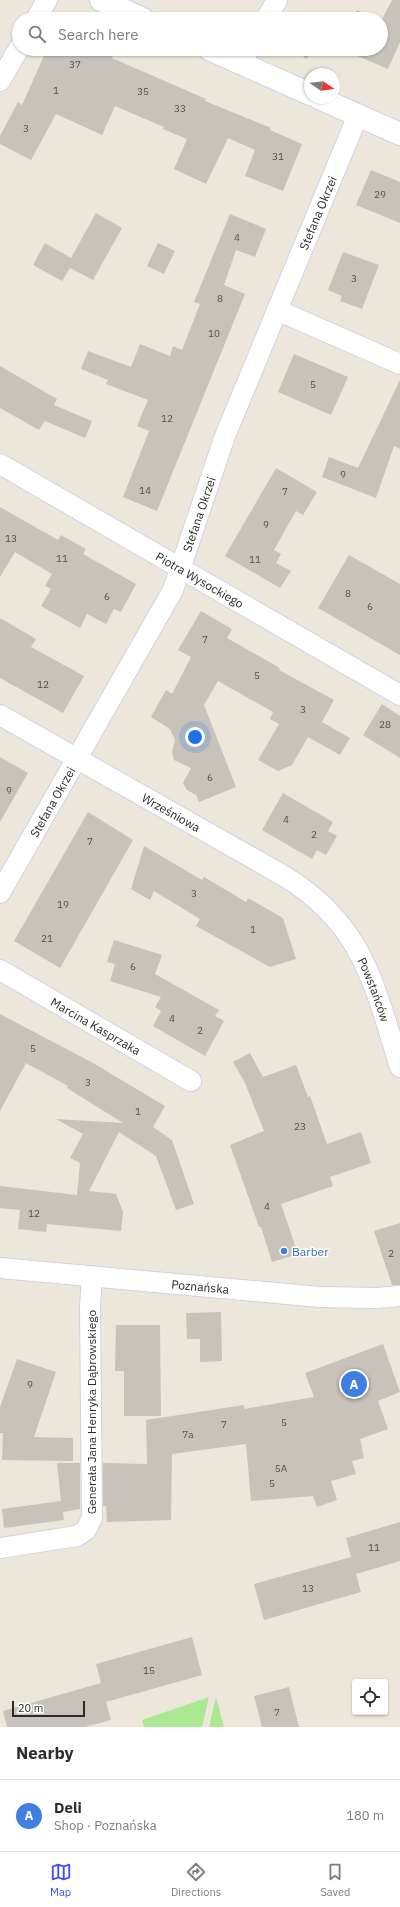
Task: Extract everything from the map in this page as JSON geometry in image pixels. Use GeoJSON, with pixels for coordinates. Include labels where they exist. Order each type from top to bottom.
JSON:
{"type":"FeatureCollection","features":[{"type":"Feature","properties":{"kind":"street"},"geometry":{"type":"LineString","coordinates":[[40,12],[46,0]]}},
{"type":"Feature","properties":{"kind":"street"},"geometry":{"type":"LineString","coordinates":[[101,0],[128,12]]}},
{"type":"Feature","properties":{"kind":"street"},"geometry":{"type":"LineString","coordinates":[[270,12],[277,0]]}},
{"type":"Feature","properties":{"kind":"street"},"geometry":{"type":"LineString","coordinates":[[0,80],[14,56]]}},
{"type":"Feature","properties":{"kind":"street"},"geometry":{"type":"LineString","coordinates":[[245,56],[304,90]]}},
{"type":"Feature","properties":{"kind":"street"},"geometry":{"type":"LineString","coordinates":[[333,104],[400,134]]}},
{"type":"Feature","properties":{"kind":"street","name":"Stefana Okrzei"},"geometry":{"type":"LineString","coordinates":[[0,893],[173,590],[225,436],[358,115]]}},
{"type":"Feature","properties":{"kind":"street"},"geometry":{"type":"LineString","coordinates":[[277,310],[400,364]]}},
{"type":"Feature","properties":{"kind":"street","name":"Piotra Wysockiego"},"geometry":{"type":"LineString","coordinates":[[0,464],[181,567],[400,695]]}},
{"type":"Feature","properties":{"kind":"street","name":"Wrześniowa"},"geometry":{"type":"LineString","coordinates":[[0,716],[290,879],[319,900],[337,919]]}},
{"type":"Feature","properties":{"kind":"street","name":"Powstańców"},"geometry":{"type":"LineString","coordinates":[[337,919],[352,938],[373,982],[400,1067]]}},
{"type":"Feature","properties":{"kind":"street","name":"Marcina Kasprzaka"},"geometry":{"type":"LineString","coordinates":[[0,970],[191,1081]]}},
{"type":"Feature","properties":{"kind":"street","name":"Poznańska"},"geometry":{"type":"LineString","coordinates":[[0,1268],[320,1297],[377,1298],[400,1296]]}},
{"type":"Feature","properties":{"kind":"street","name":"Generała Jana Henryka Dąbrowskiego"},"geometry":{"type":"LineString","coordinates":[[0,1548],[77,1536],[86,1530],[92,1518],[90,1306],[92,1277]]}},
{"type":"Feature","properties":{"kind":"green space"},"geometry":{"type":"Polygon","coordinates":[[[209,1697],[202,1727],[144,1727],[142,1720],[209,1697]]]}},
{"type":"Feature","properties":{"kind":"green space"},"geometry":{"type":"Polygon","coordinates":[[[216,1697],[224,1727],[209,1727],[216,1697]]]}},
{"type":"Feature","properties":{"kind":"building"},"geometry":{"type":"Polygon","coordinates":[[[392,0],[400,0],[400,42],[388,69],[357,56],[388,56],[388,12],[386,12],[392,0]]]}},
{"type":"Feature","properties":{"kind":"building"},"geometry":{"type":"Polygon","coordinates":[[[44,56],[113,56],[112,58],[206,99],[205,101],[271,128],[270,130],[302,144],[283,191],[245,176],[255,150],[228,138],[206,184],[174,169],[187,139],[163,129],[164,127],[115,106],[102,135],[56,114],[31,160],[0,144],[0,136],[18,102],[22,105],[44,56]]]}},
{"type":"Feature","properties":{"kind":"building"},"geometry":{"type":"Polygon","coordinates":[[[371,170],[400,182],[400,223],[356,205],[371,170]]]}},
{"type":"Feature","properties":{"kind":"building"},"geometry":{"type":"Polygon","coordinates":[[[96,213],[122,228],[93,280],[70,268],[62,281],[33,265],[45,243],[71,258],[96,213]]]}},
{"type":"Feature","properties":{"kind":"building"},"geometry":{"type":"Polygon","coordinates":[[[230,214],[266,229],[255,257],[236,250],[224,285],[245,294],[157,511],[123,497],[149,431],[137,426],[148,400],[106,384],[108,380],[81,369],[88,351],[131,367],[140,344],[170,356],[173,346],[182,350],[200,304],[194,302],[230,214]]]}},
{"type":"Feature","properties":{"kind":"building"},"geometry":{"type":"Polygon","coordinates":[[[158,243],[175,251],[164,274],[147,266],[158,243]]]}},
{"type":"Feature","properties":{"kind":"building"},"geometry":{"type":"Polygon","coordinates":[[[343,252],[379,265],[362,309],[340,301],[342,296],[328,290],[343,252]]]}},
{"type":"Feature","properties":{"kind":"building"},"geometry":{"type":"Polygon","coordinates":[[[294,354],[348,377],[331,415],[278,392],[294,354]]]}},
{"type":"Feature","properties":{"kind":"building"},"geometry":{"type":"Polygon","coordinates":[[[0,366],[57,399],[54,405],[92,421],[85,438],[45,421],[39,430],[0,408],[0,366]]]}},
{"type":"Feature","properties":{"kind":"building"},"geometry":{"type":"Polygon","coordinates":[[[400,380],[400,449],[394,446],[376,498],[322,477],[329,457],[358,468],[400,380]]]}},
{"type":"Feature","properties":{"kind":"building"},"geometry":{"type":"Polygon","coordinates":[[[276,468],[317,492],[303,515],[296,511],[274,550],[281,554],[276,563],[291,571],[280,588],[225,556],[276,468]]]}},
{"type":"Feature","properties":{"kind":"building"},"geometry":{"type":"Polygon","coordinates":[[[0,507],[58,540],[61,535],[86,549],[83,554],[136,584],[121,612],[114,609],[106,624],[87,614],[80,628],[41,606],[51,589],[45,586],[52,574],[15,552],[0,577],[0,507]]]}},
{"type":"Feature","properties":{"kind":"building"},"geometry":{"type":"Polygon","coordinates":[[[349,555],[400,584],[400,655],[318,608],[349,555]]]}},
{"type":"Feature","properties":{"kind":"building"},"geometry":{"type":"Polygon","coordinates":[[[201,611],[232,629],[227,638],[280,668],[279,670],[334,700],[322,722],[350,738],[340,755],[308,737],[292,765],[278,771],[258,760],[279,724],[270,719],[273,712],[218,681],[204,705],[236,787],[199,802],[196,795],[187,790],[183,783],[191,768],[174,760],[172,752],[175,740],[170,729],[151,717],[166,690],[172,694],[191,657],[178,650],[201,611]]]}},
{"type":"Feature","properties":{"kind":"building"},"geometry":{"type":"Polygon","coordinates":[[[0,618],[36,639],[31,647],[84,676],[63,713],[0,678],[0,618]]]}},
{"type":"Feature","properties":{"kind":"building"},"geometry":{"type":"Polygon","coordinates":[[[382,704],[400,716],[400,758],[363,735],[382,704]]]}},
{"type":"Feature","properties":{"kind":"building"},"geometry":{"type":"Polygon","coordinates":[[[0,757],[28,773],[0,822],[0,757]]]}},
{"type":"Feature","properties":{"kind":"building"},"geometry":{"type":"Polygon","coordinates":[[[283,793],[333,822],[328,831],[337,836],[326,855],[317,850],[312,859],[262,830],[283,793]]]}},
{"type":"Feature","properties":{"kind":"building"},"geometry":{"type":"Polygon","coordinates":[[[88,812],[133,840],[60,968],[14,941],[88,812]]]}},
{"type":"Feature","properties":{"kind":"building"},"geometry":{"type":"Polygon","coordinates":[[[144,846],[202,880],[204,877],[246,902],[248,898],[283,918],[296,959],[270,967],[196,926],[200,919],[154,891],[150,900],[131,889],[144,846]]]}},
{"type":"Feature","properties":{"kind":"building"},"geometry":{"type":"Polygon","coordinates":[[[114,940],[162,955],[155,974],[219,1010],[215,1016],[224,1021],[205,1056],[153,1026],[161,1011],[155,1007],[161,997],[110,981],[115,964],[107,962],[114,940]]]}},
{"type":"Feature","properties":{"kind":"building"},"geometry":{"type":"Polygon","coordinates":[[[0,1014],[93,1063],[165,1106],[153,1127],[172,1140],[194,1204],[176,1210],[156,1156],[119,1132],[89,1191],[116,1194],[123,1212],[121,1231],[47,1224],[46,1232],[18,1229],[20,1210],[0,1208],[0,1186],[77,1195],[80,1163],[70,1158],[83,1134],[56,1119],[123,1123],[67,1088],[68,1086],[26,1063],[0,1111],[0,1014]]]}},
{"type":"Feature","properties":{"kind":"building"},"geometry":{"type":"Polygon","coordinates":[[[250,1053],[263,1077],[296,1065],[308,1097],[310,1096],[327,1144],[361,1132],[371,1163],[330,1177],[333,1186],[281,1204],[298,1254],[272,1262],[261,1227],[259,1227],[230,1145],[264,1131],[245,1083],[233,1062],[250,1053]]]}},
{"type":"Feature","properties":{"kind":"building"},"geometry":{"type":"Polygon","coordinates":[[[400,1223],[400,1285],[392,1285],[374,1231],[400,1223]]]}},
{"type":"Feature","properties":{"kind":"building"},"geometry":{"type":"Polygon","coordinates":[[[221,1312],[222,1361],[200,1362],[200,1339],[187,1339],[186,1313],[221,1312]]]}},
{"type":"Feature","properties":{"kind":"building"},"geometry":{"type":"Polygon","coordinates":[[[116,1325],[160,1325],[161,1416],[124,1416],[124,1371],[115,1371],[116,1325]]]}},
{"type":"Feature","properties":{"kind":"building"},"geometry":{"type":"Polygon","coordinates":[[[383,1344],[400,1392],[378,1401],[388,1429],[360,1439],[364,1458],[352,1461],[356,1474],[331,1481],[337,1500],[317,1507],[313,1496],[251,1501],[246,1444],[172,1454],[171,1520],[107,1522],[106,1506],[103,1506],[103,1463],[147,1464],[146,1420],[244,1405],[244,1409],[314,1397],[305,1373],[383,1344]]]}},
{"type":"Feature","properties":{"kind":"building"},"geometry":{"type":"Polygon","coordinates":[[[17,1359],[56,1372],[34,1437],[73,1438],[73,1461],[2,1460],[3,1433],[0,1433],[0,1407],[17,1359]]]}},
{"type":"Feature","properties":{"kind":"building"},"geometry":{"type":"Polygon","coordinates":[[[57,1463],[80,1463],[80,1509],[63,1512],[64,1520],[4,1528],[2,1509],[61,1501],[57,1463]]]}},
{"type":"Feature","properties":{"kind":"building"},"geometry":{"type":"Polygon","coordinates":[[[400,1522],[400,1561],[356,1574],[361,1592],[264,1620],[254,1584],[351,1557],[346,1538],[400,1522]]]}},
{"type":"Feature","properties":{"kind":"building"},"geometry":{"type":"Polygon","coordinates":[[[192,1637],[202,1675],[106,1702],[111,1720],[85,1727],[7,1727],[3,1711],[101,1683],[96,1664],[192,1637]]]}},
{"type":"Feature","properties":{"kind":"building"},"geometry":{"type":"Polygon","coordinates":[[[289,1687],[299,1727],[262,1727],[254,1696],[289,1687]]]}},
{"type":"Feature","properties":{"kind":"place","name":"Barber"},"geometry":{"type":"Point","coordinates":[284,1251]}},
{"type":"Feature","properties":{"kind":"place","name":"Deli"},"geometry":{"type":"Point","coordinates":[354,1384]}}]}
